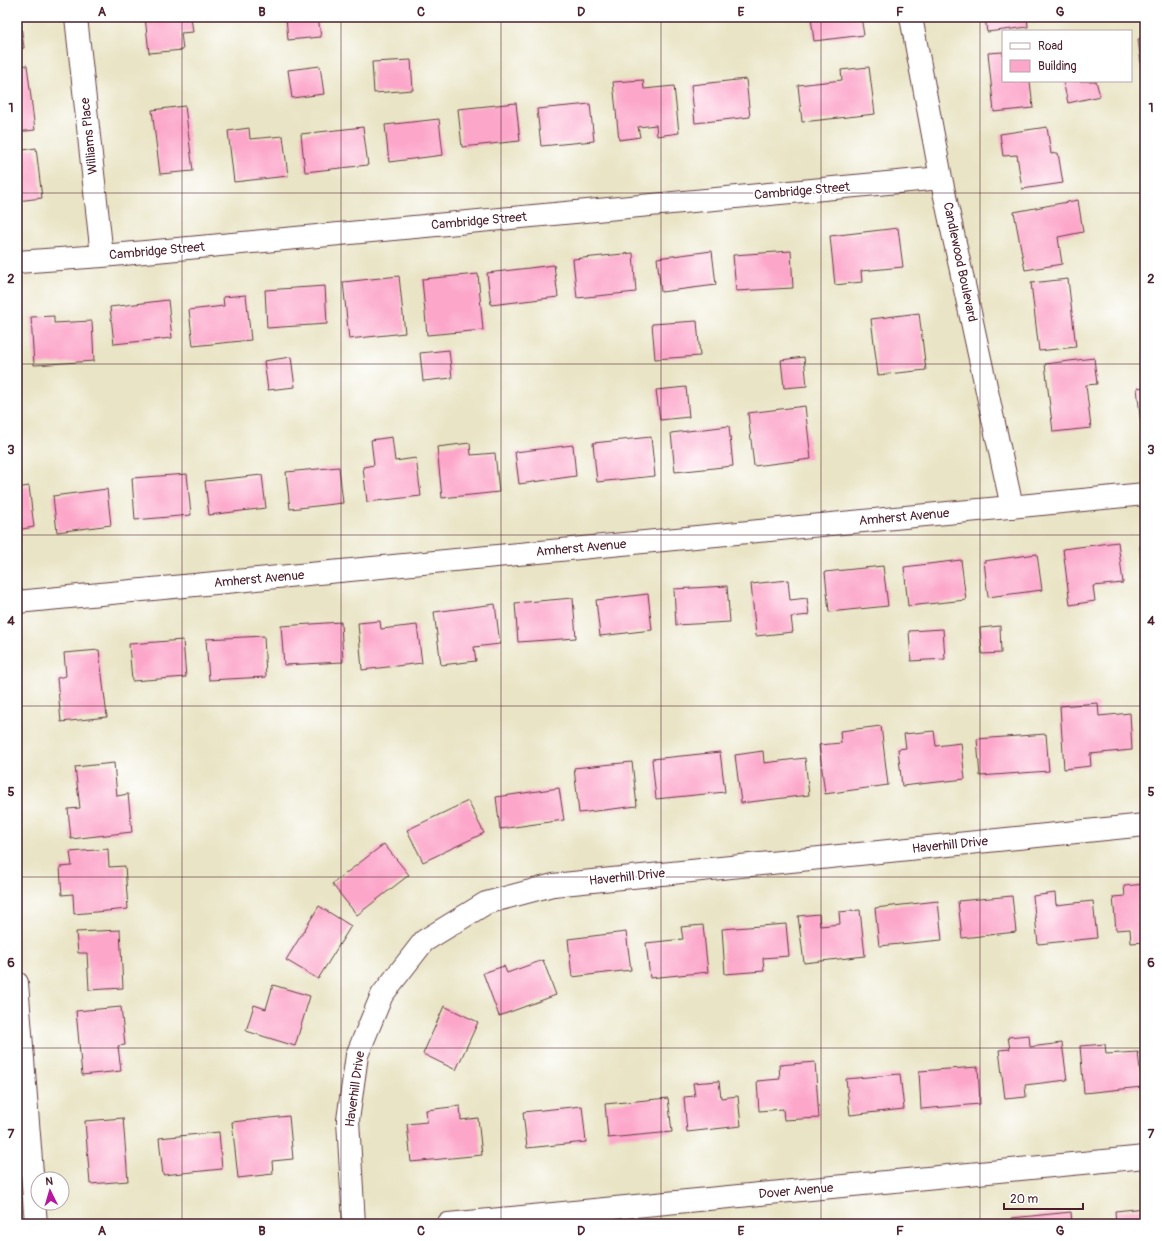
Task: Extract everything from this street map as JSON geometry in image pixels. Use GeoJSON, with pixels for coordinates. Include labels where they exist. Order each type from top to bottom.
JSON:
{"type":"FeatureCollection","features":[{"type":"Feature","properties":{"kind":"street","name":"Williams Place"},"geometry":{"type":"LineString","coordinates":[[76,17],[102,256]]}},
{"type":"Feature","properties":{"kind":"street","name":"Candlewood Boulevard"},"geometry":{"type":"LineString","coordinates":[[911,17],[941,178],[1012,507]]}},
{"type":"Feature","properties":{"kind":"street","name":"Cambridge Street"},"geometry":{"type":"LineString","coordinates":[[17,262],[102,256],[941,178]]}},
{"type":"Feature","properties":{"kind":"street","name":"Amherst Avenue"},"geometry":{"type":"LineString","coordinates":[[17,602],[1145,494]]}},
{"type":"Feature","properties":{"kind":"street","name":"Haverhill Drive"},"geometry":{"type":"LineString","coordinates":[[354,1224],[348,1120],[357,1055],[368,1028],[382,995],[424,941],[486,903],[553,884],[1145,825]]}},
{"type":"Feature","properties":{"kind":"street"},"geometry":{"type":"LineString","coordinates":[[17,983],[36,1224]]}},
{"type":"Feature","properties":{"kind":"street","name":"Dover Avenue"},"geometry":{"type":"LineString","coordinates":[[448,1224],[1145,1157]]}},
{"type":"Feature","properties":{"kind":"building"},"geometry":{"type":"Polygon","coordinates":[[[17,17],[20,17],[24,48],[17,49],[17,17]]]}},
{"type":"Feature","properties":{"kind":"building"},"geometry":{"type":"Polygon","coordinates":[[[145,17],[191,17],[193,32],[181,33],[183,50],[149,53],[145,17]]]}},
{"type":"Feature","properties":{"kind":"building"},"geometry":{"type":"Polygon","coordinates":[[[286,17],[318,17],[321,37],[288,40],[286,17]]]}},
{"type":"Feature","properties":{"kind":"building"},"geometry":{"type":"Polygon","coordinates":[[[811,17],[861,17],[864,35],[814,41],[811,17]]]}},
{"type":"Feature","properties":{"kind":"building"},"geometry":{"type":"Polygon","coordinates":[[[985,17],[1027,17],[1028,27],[987,32],[985,17]]]}},
{"type":"Feature","properties":{"kind":"building"},"geometry":{"type":"Polygon","coordinates":[[[1145,38],[1145,87],[1144,87],[1138,39],[1145,38]]]}},
{"type":"Feature","properties":{"kind":"building"},"geometry":{"type":"Polygon","coordinates":[[[1002,52],[1002,82],[1030,82],[1033,108],[994,112],[988,53],[1002,52]]]}},
{"type":"Feature","properties":{"kind":"building"},"geometry":{"type":"Polygon","coordinates":[[[411,60],[413,90],[374,93],[372,62],[411,60]]]}},
{"type":"Feature","properties":{"kind":"building"},"geometry":{"type":"Polygon","coordinates":[[[27,65],[35,130],[17,132],[17,66],[27,65]]]}},
{"type":"Feature","properties":{"kind":"building"},"geometry":{"type":"Polygon","coordinates":[[[320,66],[324,94],[292,98],[288,70],[320,66]]]}},
{"type":"Feature","properties":{"kind":"building"},"geometry":{"type":"Polygon","coordinates":[[[869,67],[875,114],[802,122],[798,85],[842,80],[841,70],[869,67]]]}},
{"type":"Feature","properties":{"kind":"building"},"geometry":{"type":"Polygon","coordinates":[[[746,79],[750,117],[695,123],[691,85],[746,79]]]}},
{"type":"Feature","properties":{"kind":"building"},"geometry":{"type":"Polygon","coordinates":[[[643,80],[644,89],[674,86],[679,133],[657,136],[656,125],[638,127],[640,137],[619,140],[613,82],[643,80]]]}},
{"type":"Feature","properties":{"kind":"building"},"geometry":{"type":"Polygon","coordinates":[[[1063,82],[1096,82],[1100,96],[1068,103],[1063,82]]]}},
{"type":"Feature","properties":{"kind":"building"},"geometry":{"type":"Polygon","coordinates":[[[516,103],[520,141],[462,147],[458,109],[516,103]]]}},
{"type":"Feature","properties":{"kind":"building"},"geometry":{"type":"Polygon","coordinates":[[[590,104],[594,141],[541,146],[537,109],[590,104]]]}},
{"type":"Feature","properties":{"kind":"building"},"geometry":{"type":"Polygon","coordinates":[[[185,106],[193,171],[160,174],[152,110],[185,106]]]}},
{"type":"Feature","properties":{"kind":"building"},"geometry":{"type":"Polygon","coordinates":[[[439,119],[443,155],[389,162],[385,125],[439,119]]]}},
{"type":"Feature","properties":{"kind":"building"},"geometry":{"type":"Polygon","coordinates":[[[363,127],[368,165],[305,172],[301,134],[363,127]]]}},
{"type":"Feature","properties":{"kind":"building"},"geometry":{"type":"Polygon","coordinates":[[[1047,127],[1051,154],[1058,153],[1063,183],[1022,189],[1017,155],[1003,156],[1000,134],[1047,127]]]}},
{"type":"Feature","properties":{"kind":"building"},"geometry":{"type":"Polygon","coordinates":[[[249,128],[250,139],[283,136],[288,176],[234,182],[228,131],[249,128]]]}},
{"type":"Feature","properties":{"kind":"building"},"geometry":{"type":"Polygon","coordinates":[[[36,148],[42,198],[17,201],[17,151],[36,148]]]}},
{"type":"Feature","properties":{"kind":"building"},"geometry":{"type":"Polygon","coordinates":[[[1078,200],[1083,232],[1058,237],[1062,264],[1025,270],[1014,212],[1078,200]]]}},
{"type":"Feature","properties":{"kind":"building"},"geometry":{"type":"Polygon","coordinates":[[[898,228],[903,267],[861,271],[862,282],[835,285],[830,236],[898,228]]]}},
{"type":"Feature","properties":{"kind":"building"},"geometry":{"type":"Polygon","coordinates":[[[712,251],[716,285],[661,292],[657,258],[712,251]]]}},
{"type":"Feature","properties":{"kind":"building"},"geometry":{"type":"Polygon","coordinates":[[[791,251],[793,288],[736,291],[733,255],[791,251]]]}},
{"type":"Feature","properties":{"kind":"building"},"geometry":{"type":"Polygon","coordinates":[[[633,253],[636,292],[577,298],[573,259],[633,253]]]}},
{"type":"Feature","properties":{"kind":"building"},"geometry":{"type":"Polygon","coordinates":[[[554,265],[558,297],[491,305],[487,273],[554,265]]]}},
{"type":"Feature","properties":{"kind":"building"},"geometry":{"type":"Polygon","coordinates":[[[478,274],[483,330],[427,335],[422,279],[478,274]]]}},
{"type":"Feature","properties":{"kind":"building"},"geometry":{"type":"Polygon","coordinates":[[[399,276],[405,333],[349,339],[343,282],[399,276]]]}},
{"type":"Feature","properties":{"kind":"building"},"geometry":{"type":"Polygon","coordinates":[[[1068,279],[1076,347],[1039,351],[1031,283],[1068,279]]]}},
{"type":"Feature","properties":{"kind":"building"},"geometry":{"type":"Polygon","coordinates":[[[325,286],[327,324],[267,328],[265,290],[325,286]]]}},
{"type":"Feature","properties":{"kind":"building"},"geometry":{"type":"Polygon","coordinates":[[[246,295],[251,340],[193,346],[189,310],[224,306],[223,297],[246,295]]]}},
{"type":"Feature","properties":{"kind":"building"},"geometry":{"type":"Polygon","coordinates":[[[168,300],[172,338],[114,344],[110,307],[168,300]]]}},
{"type":"Feature","properties":{"kind":"building"},"geometry":{"type":"Polygon","coordinates":[[[919,313],[926,370],[878,375],[871,319],[919,313]]]}},
{"type":"Feature","properties":{"kind":"building"},"geometry":{"type":"Polygon","coordinates":[[[54,316],[54,323],[92,321],[94,361],[34,365],[31,317],[54,316]]]}},
{"type":"Feature","properties":{"kind":"building"},"geometry":{"type":"Polygon","coordinates":[[[697,321],[700,356],[655,359],[652,324],[697,321]]]}},
{"type":"Feature","properties":{"kind":"building"},"geometry":{"type":"Polygon","coordinates":[[[449,350],[452,378],[423,381],[420,353],[449,350]]]}},
{"type":"Feature","properties":{"kind":"building"},"geometry":{"type":"Polygon","coordinates":[[[291,357],[295,387],[268,390],[264,361],[291,357]]]}},
{"type":"Feature","properties":{"kind":"building"},"geometry":{"type":"Polygon","coordinates":[[[804,357],[807,386],[784,388],[781,360],[804,357]]]}},
{"type":"Feature","properties":{"kind":"building"},"geometry":{"type":"Polygon","coordinates":[[[1094,358],[1097,384],[1086,385],[1091,428],[1053,432],[1045,364],[1094,358]]]}},
{"type":"Feature","properties":{"kind":"building"},"geometry":{"type":"Polygon","coordinates":[[[686,387],[689,417],[660,420],[656,390],[686,387]]]}},
{"type":"Feature","properties":{"kind":"building"},"geometry":{"type":"Polygon","coordinates":[[[1145,387],[1145,424],[1141,424],[1137,388],[1145,387]]]}},
{"type":"Feature","properties":{"kind":"building"},"geometry":{"type":"Polygon","coordinates":[[[805,406],[811,459],[754,466],[748,413],[805,406]]]}},
{"type":"Feature","properties":{"kind":"building"},"geometry":{"type":"Polygon","coordinates":[[[729,426],[733,466],[675,472],[671,433],[729,426]]]}},
{"type":"Feature","properties":{"kind":"building"},"geometry":{"type":"Polygon","coordinates":[[[392,437],[395,461],[416,458],[421,496],[367,502],[363,467],[374,465],[371,440],[392,437]]]}},
{"type":"Feature","properties":{"kind":"building"},"geometry":{"type":"Polygon","coordinates":[[[651,437],[655,476],[597,482],[593,443],[651,437]]]}},
{"type":"Feature","properties":{"kind":"building"},"geometry":{"type":"Polygon","coordinates":[[[470,443],[471,455],[495,453],[499,492],[442,498],[437,447],[470,443]]]}},
{"type":"Feature","properties":{"kind":"building"},"geometry":{"type":"Polygon","coordinates":[[[573,445],[576,476],[519,484],[515,452],[573,445]]]}},
{"type":"Feature","properties":{"kind":"building"},"geometry":{"type":"Polygon","coordinates":[[[339,467],[343,503],[290,509],[286,472],[339,467]]]}},
{"type":"Feature","properties":{"kind":"building"},"geometry":{"type":"Polygon","coordinates":[[[187,474],[191,515],[135,520],[132,478],[187,474]]]}},
{"type":"Feature","properties":{"kind":"building"},"geometry":{"type":"Polygon","coordinates":[[[262,475],[266,508],[209,515],[205,481],[262,475]]]}},
{"type":"Feature","properties":{"kind":"building"},"geometry":{"type":"Polygon","coordinates":[[[29,486],[34,527],[17,530],[17,488],[29,486]]]}},
{"type":"Feature","properties":{"kind":"building"},"geometry":{"type":"Polygon","coordinates":[[[107,489],[111,525],[57,532],[53,496],[107,489]]]}},
{"type":"Feature","properties":{"kind":"building"},"geometry":{"type":"Polygon","coordinates":[[[1118,542],[1123,583],[1093,586],[1095,601],[1070,605],[1063,549],[1118,542]]]}},
{"type":"Feature","properties":{"kind":"building"},"geometry":{"type":"Polygon","coordinates":[[[1145,545],[1145,580],[1142,581],[1140,546],[1145,545]]]}},
{"type":"Feature","properties":{"kind":"building"},"geometry":{"type":"Polygon","coordinates":[[[1037,554],[1042,590],[988,597],[984,561],[1037,554]]]}},
{"type":"Feature","properties":{"kind":"building"},"geometry":{"type":"Polygon","coordinates":[[[961,560],[966,600],[908,606],[904,567],[961,560]]]}},
{"type":"Feature","properties":{"kind":"building"},"geometry":{"type":"Polygon","coordinates":[[[883,566],[888,606],[829,612],[825,572],[883,566]]]}},
{"type":"Feature","properties":{"kind":"building"},"geometry":{"type":"Polygon","coordinates":[[[788,580],[790,600],[807,598],[809,615],[791,617],[793,632],[756,636],[751,584],[788,580]]]}},
{"type":"Feature","properties":{"kind":"building"},"geometry":{"type":"Polygon","coordinates":[[[727,586],[730,622],[676,625],[674,589],[727,586]]]}},
{"type":"Feature","properties":{"kind":"building"},"geometry":{"type":"Polygon","coordinates":[[[648,594],[652,630],[600,636],[596,600],[648,594]]]}},
{"type":"Feature","properties":{"kind":"building"},"geometry":{"type":"Polygon","coordinates":[[[573,598],[576,638],[518,642],[515,603],[573,598]]]}},
{"type":"Feature","properties":{"kind":"building"},"geometry":{"type":"Polygon","coordinates":[[[495,604],[500,644],[474,647],[476,661],[441,665],[434,612],[495,604]]]}},
{"type":"Feature","properties":{"kind":"building"},"geometry":{"type":"Polygon","coordinates":[[[380,621],[381,629],[417,625],[422,663],[362,670],[358,623],[380,621]]]}},
{"type":"Feature","properties":{"kind":"building"},"geometry":{"type":"Polygon","coordinates":[[[341,622],[343,662],[284,665],[281,626],[341,622]]]}},
{"type":"Feature","properties":{"kind":"building"},"geometry":{"type":"Polygon","coordinates":[[[1000,626],[1001,653],[982,654],[980,628],[1000,626]]]}},
{"type":"Feature","properties":{"kind":"building"},"geometry":{"type":"Polygon","coordinates":[[[943,629],[945,659],[911,661],[909,631],[943,629]]]}},
{"type":"Feature","properties":{"kind":"building"},"geometry":{"type":"Polygon","coordinates":[[[264,636],[266,677],[209,680],[206,639],[264,636]]]}},
{"type":"Feature","properties":{"kind":"building"},"geometry":{"type":"Polygon","coordinates":[[[183,640],[186,677],[132,681],[129,644],[183,640]]]}},
{"type":"Feature","properties":{"kind":"building"},"geometry":{"type":"Polygon","coordinates":[[[99,650],[107,717],[61,722],[57,678],[66,676],[64,653],[99,650]]]}},
{"type":"Feature","properties":{"kind":"building"},"geometry":{"type":"Polygon","coordinates":[[[1098,703],[1099,716],[1130,713],[1132,750],[1090,754],[1091,766],[1064,769],[1060,706],[1098,703]]]}},
{"type":"Feature","properties":{"kind":"building"},"geometry":{"type":"Polygon","coordinates":[[[881,726],[888,785],[825,794],[819,745],[841,743],[840,731],[881,726]]]}},
{"type":"Feature","properties":{"kind":"building"},"geometry":{"type":"Polygon","coordinates":[[[934,731],[936,746],[961,743],[965,779],[902,786],[898,749],[906,748],[904,734],[934,731]]]}},
{"type":"Feature","properties":{"kind":"building"},"geometry":{"type":"Polygon","coordinates":[[[1046,734],[1049,771],[980,776],[977,739],[1046,734]]]}},
{"type":"Feature","properties":{"kind":"building"},"geometry":{"type":"Polygon","coordinates":[[[763,751],[764,763],[805,758],[809,795],[741,803],[735,755],[763,751]]]}},
{"type":"Feature","properties":{"kind":"building"},"geometry":{"type":"Polygon","coordinates":[[[720,752],[725,792],[656,799],[652,759],[720,752]]]}},
{"type":"Feature","properties":{"kind":"building"},"geometry":{"type":"Polygon","coordinates":[[[632,762],[637,806],[579,813],[574,768],[632,762]]]}},
{"type":"Feature","properties":{"kind":"building"},"geometry":{"type":"Polygon","coordinates":[[[114,763],[117,796],[128,794],[132,832],[71,839],[68,809],[80,808],[75,767],[114,763]]]}},
{"type":"Feature","properties":{"kind":"building"},"geometry":{"type":"Polygon","coordinates":[[[559,788],[564,820],[500,829],[496,797],[559,788]]]}},
{"type":"Feature","properties":{"kind":"building"},"geometry":{"type":"Polygon","coordinates":[[[468,801],[484,833],[423,862],[407,830],[468,801]]]}},
{"type":"Feature","properties":{"kind":"building"},"geometry":{"type":"Polygon","coordinates":[[[384,844],[409,875],[357,915],[332,884],[384,844]]]}},
{"type":"Feature","properties":{"kind":"building"},"geometry":{"type":"Polygon","coordinates":[[[108,849],[109,867],[125,866],[128,909],[74,914],[73,894],[62,895],[60,867],[72,866],[70,852],[108,849]]]}},
{"type":"Feature","properties":{"kind":"building"},"geometry":{"type":"Polygon","coordinates":[[[1145,884],[1145,942],[1131,943],[1130,929],[1116,930],[1113,897],[1125,896],[1124,886],[1145,884]]]}},
{"type":"Feature","properties":{"kind":"building"},"geometry":{"type":"Polygon","coordinates":[[[1055,893],[1056,905],[1093,901],[1097,938],[1038,944],[1033,896],[1055,893]]]}},
{"type":"Feature","properties":{"kind":"building"},"geometry":{"type":"Polygon","coordinates":[[[1012,896],[1016,932],[962,938],[958,901],[1012,896]]]}},
{"type":"Feature","properties":{"kind":"building"},"geometry":{"type":"Polygon","coordinates":[[[938,901],[942,940],[879,946],[875,908],[938,901]]]}},
{"type":"Feature","properties":{"kind":"building"},"geometry":{"type":"Polygon","coordinates":[[[319,906],[351,926],[318,979],[286,960],[319,906]]]}},
{"type":"Feature","properties":{"kind":"building"},"geometry":{"type":"Polygon","coordinates":[[[860,910],[865,956],[804,963],[798,916],[819,914],[820,926],[840,924],[839,912],[860,910]]]}},
{"type":"Feature","properties":{"kind":"building"},"geometry":{"type":"Polygon","coordinates":[[[786,924],[789,956],[763,958],[764,971],[725,974],[722,929],[786,924]]]}},
{"type":"Feature","properties":{"kind":"building"},"geometry":{"type":"Polygon","coordinates":[[[703,925],[708,972],[650,978],[646,943],[683,939],[681,927],[703,925]]]}},
{"type":"Feature","properties":{"kind":"building"},"geometry":{"type":"Polygon","coordinates":[[[120,930],[123,988],[89,990],[87,953],[78,953],[76,932],[120,930]]]}},
{"type":"Feature","properties":{"kind":"building"},"geometry":{"type":"Polygon","coordinates":[[[626,932],[631,970],[572,977],[568,939],[626,932]]]}},
{"type":"Feature","properties":{"kind":"building"},"geometry":{"type":"Polygon","coordinates":[[[543,960],[556,995],[499,1016],[483,973],[504,966],[507,973],[543,960]]]}},
{"type":"Feature","properties":{"kind":"building"},"geometry":{"type":"Polygon","coordinates":[[[273,985],[310,996],[295,1046],[246,1031],[254,1005],[266,1009],[273,985]]]}},
{"type":"Feature","properties":{"kind":"building"},"geometry":{"type":"Polygon","coordinates":[[[444,1006],[478,1022],[456,1070],[423,1054],[444,1006]]]}},
{"type":"Feature","properties":{"kind":"building"},"geometry":{"type":"Polygon","coordinates":[[[121,1007],[125,1045],[118,1046],[121,1071],[82,1075],[76,1011],[121,1007]]]}},
{"type":"Feature","properties":{"kind":"building"},"geometry":{"type":"Polygon","coordinates":[[[1029,1035],[1030,1047],[1062,1043],[1067,1080],[1025,1085],[1026,1097],[1005,1099],[999,1050],[1010,1049],[1008,1037],[1029,1035]]]}},
{"type":"Feature","properties":{"kind":"building"},"geometry":{"type":"Polygon","coordinates":[[[1105,1044],[1106,1054],[1138,1052],[1142,1087],[1084,1093],[1080,1046],[1105,1044]]]}},
{"type":"Feature","properties":{"kind":"building"},"geometry":{"type":"Polygon","coordinates":[[[815,1062],[819,1118],[784,1120],[783,1109],[759,1111],[757,1081],[780,1079],[779,1065],[815,1062]]]}},
{"type":"Feature","properties":{"kind":"building"},"geometry":{"type":"Polygon","coordinates":[[[978,1067],[980,1104],[921,1109],[919,1071],[978,1067]]]}},
{"type":"Feature","properties":{"kind":"building"},"geometry":{"type":"Polygon","coordinates":[[[900,1074],[904,1109],[850,1115],[846,1079],[900,1074]]]}},
{"type":"Feature","properties":{"kind":"building"},"geometry":{"type":"Polygon","coordinates":[[[719,1081],[721,1098],[738,1096],[741,1126],[687,1132],[684,1097],[695,1096],[693,1083],[719,1081]]]}},
{"type":"Feature","properties":{"kind":"building"},"geometry":{"type":"Polygon","coordinates":[[[668,1098],[672,1132],[608,1138],[605,1104],[668,1098]]]}},
{"type":"Feature","properties":{"kind":"building"},"geometry":{"type":"Polygon","coordinates":[[[460,1106],[461,1120],[478,1118],[482,1155],[411,1162],[407,1124],[427,1122],[426,1110],[460,1106]]]}},
{"type":"Feature","properties":{"kind":"building"},"geometry":{"type":"Polygon","coordinates":[[[582,1106],[586,1142],[527,1148],[523,1112],[582,1106]]]}},
{"type":"Feature","properties":{"kind":"building"},"geometry":{"type":"Polygon","coordinates":[[[289,1116],[293,1159],[272,1161],[273,1174],[238,1178],[232,1122],[289,1116]]]}},
{"type":"Feature","properties":{"kind":"building"},"geometry":{"type":"Polygon","coordinates":[[[123,1118],[128,1181],[90,1184],[85,1121],[123,1118]]]}},
{"type":"Feature","properties":{"kind":"building"},"geometry":{"type":"Polygon","coordinates":[[[219,1132],[222,1169],[163,1175],[159,1138],[219,1132]]]}},
{"type":"Feature","properties":{"kind":"building"},"geometry":{"type":"Polygon","coordinates":[[[1145,1208],[1145,1224],[1116,1224],[1115,1211],[1145,1208]]]}},
{"type":"Feature","properties":{"kind":"building"},"geometry":{"type":"Polygon","coordinates":[[[1071,1212],[1072,1224],[1013,1224],[1012,1218],[1071,1212]]]}}]}
